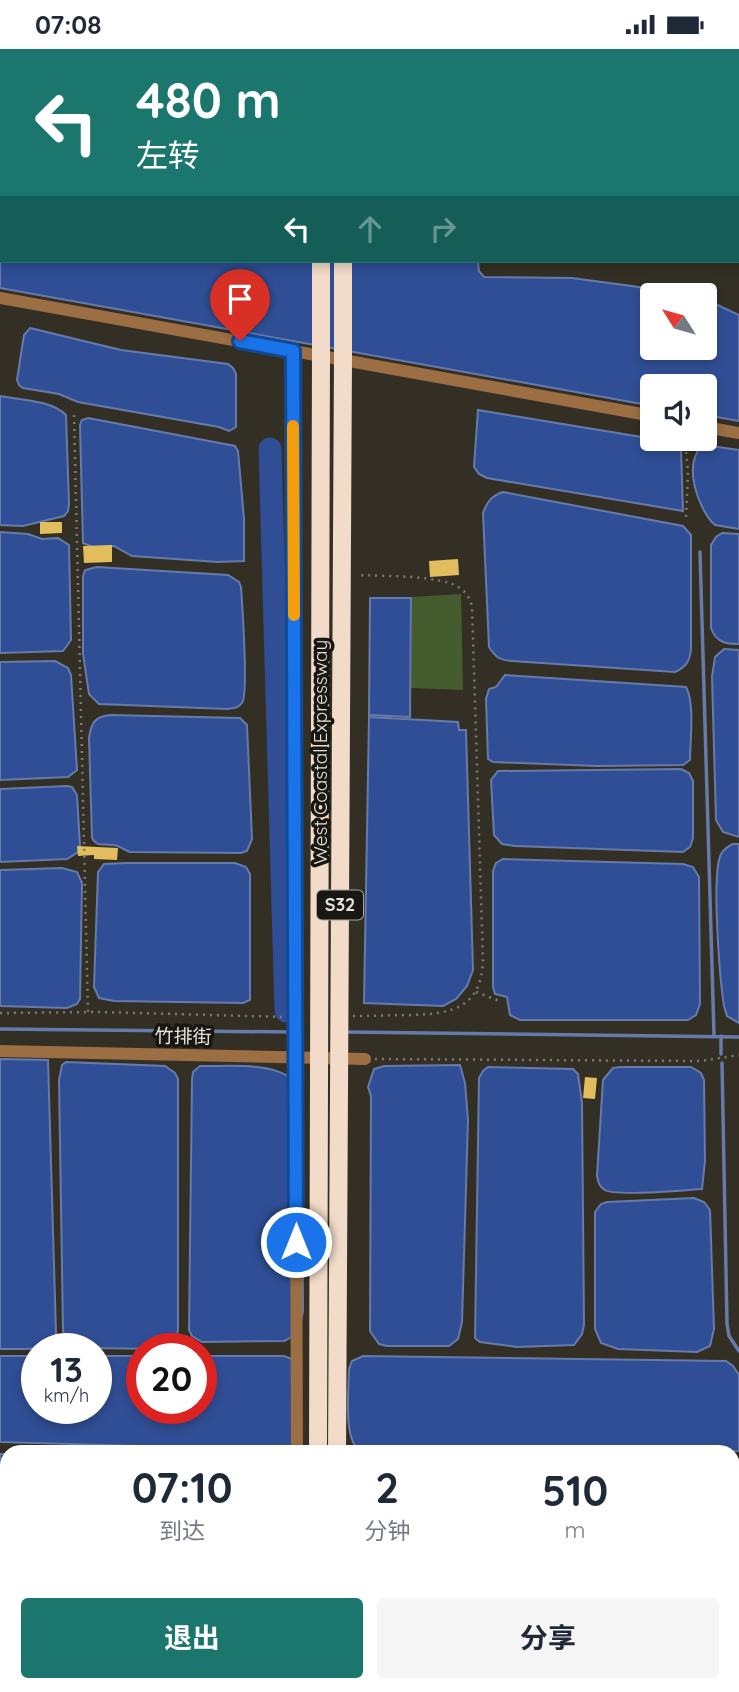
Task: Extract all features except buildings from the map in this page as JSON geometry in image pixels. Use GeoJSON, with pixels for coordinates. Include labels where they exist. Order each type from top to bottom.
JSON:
{"type":"FeatureCollection","features":[{"type":"Feature","properties":{"kind":"highway","name":"West Coastal Expressway"},"geometry":{"type":"LineString","coordinates":[[318,1445],[321,263]]}},
{"type":"Feature","properties":{"kind":"highway","name":"West Coastal Expressway"},"geometry":{"type":"LineString","coordinates":[[337,1445],[343,263]]}},
{"type":"Feature","properties":{"kind":"street"},"geometry":{"type":"LineString","coordinates":[[0,298],[640,414]]}},
{"type":"Feature","properties":{"kind":"street"},"geometry":{"type":"LineString","coordinates":[[293,351],[297,1445]]}},
{"type":"Feature","properties":{"kind":"street"},"geometry":{"type":"LineString","coordinates":[[717,428],[739,433]]}},
{"type":"Feature","properties":{"kind":"street","name":"竹排街"},"geometry":{"type":"LineString","coordinates":[[0,1051],[365,1059]]}},
{"type":"Feature","properties":{"kind":"path"},"geometry":{"type":"LineString","coordinates":[[74,415],[88,1013]]}},
{"type":"Feature","properties":{"kind":"path"},"geometry":{"type":"LineString","coordinates":[[684,451],[688,472],[686,518]]}},
{"type":"Feature","properties":{"kind":"path"},"geometry":{"type":"LineString","coordinates":[[476,992],[502,1002]]}},
{"type":"Feature","properties":{"kind":"path"},"geometry":{"type":"LineString","coordinates":[[365,1059],[701,1061],[739,1055]]}},
{"type":"Feature","properties":{"kind":"green space"},"geometry":{"type":"Polygon","coordinates":[[[461,594],[463,690],[411,688],[412,597],[461,594]]]}},
{"type":"Feature","properties":{"kind":"water"},"geometry":{"type":"Polygon","coordinates":[[[0,263],[478,263],[479,271],[484,277],[572,278],[640,287],[640,361],[718,361],[718,305],[739,315],[739,421],[717,417],[717,374],[640,374],[640,404],[0,288],[0,263]]]}},
{"type":"Feature","properties":{"kind":"water"},"geometry":{"type":"Polygon","coordinates":[[[30,328],[121,350],[228,364],[236,374],[236,427],[229,431],[78,402],[59,394],[23,388],[17,380],[24,335],[30,328]]]}},
{"type":"Feature","properties":{"kind":"water"},"geometry":{"type":"Polygon","coordinates":[[[0,396],[44,403],[66,415],[69,504],[64,516],[23,526],[0,525],[0,396]]]}},
{"type":"Feature","properties":{"kind":"water"},"geometry":{"type":"Polygon","coordinates":[[[478,410],[640,437],[640,451],[681,451],[683,511],[487,478],[479,474],[474,467],[478,410]]]}},
{"type":"Feature","properties":{"kind":"water"},"geometry":{"type":"Polygon","coordinates":[[[88,418],[235,446],[238,451],[244,519],[244,561],[218,562],[132,556],[114,546],[93,547],[83,543],[80,425],[82,420],[88,418]]]}},
{"type":"Feature","properties":{"kind":"water"},"geometry":{"type":"Polygon","coordinates":[[[717,447],[739,450],[739,529],[715,525],[703,508],[694,485],[697,452],[717,451],[717,447]]]}},
{"type":"Feature","properties":{"kind":"water"},"geometry":{"type":"Polygon","coordinates":[[[503,492],[683,526],[691,535],[691,649],[685,666],[675,672],[512,661],[496,656],[489,647],[483,513],[490,500],[503,492]]]}},
{"type":"Feature","properties":{"kind":"water"},"geometry":{"type":"Polygon","coordinates":[[[0,532],[28,534],[42,539],[58,538],[69,545],[71,640],[63,651],[0,653],[0,532]]]}},
{"type":"Feature","properties":{"kind":"water"},"geometry":{"type":"Polygon","coordinates":[[[722,533],[739,534],[739,644],[722,641],[711,628],[711,545],[722,533]]]}},
{"type":"Feature","properties":{"kind":"water"},"geometry":{"type":"Polygon","coordinates":[[[97,567],[228,575],[239,582],[245,667],[242,703],[227,709],[99,704],[89,694],[83,654],[83,576],[85,570],[97,567]]]}},
{"type":"Feature","properties":{"kind":"water"},"geometry":{"type":"Polygon","coordinates":[[[370,598],[411,598],[410,717],[369,715],[370,598]]]}},
{"type":"Feature","properties":{"kind":"water"},"geometry":{"type":"Polygon","coordinates":[[[724,649],[739,650],[739,837],[723,832],[716,820],[712,676],[715,657],[724,649]]]}},
{"type":"Feature","properties":{"kind":"water"},"geometry":{"type":"Polygon","coordinates":[[[55,661],[68,668],[71,675],[77,770],[68,777],[0,780],[0,662],[55,661]]]}},
{"type":"Feature","properties":{"kind":"water"},"geometry":{"type":"Polygon","coordinates":[[[505,675],[686,687],[691,712],[690,760],[683,765],[597,766],[493,762],[488,759],[486,699],[489,689],[496,687],[505,675]]]}},
{"type":"Feature","properties":{"kind":"water"},"geometry":{"type":"Polygon","coordinates":[[[111,715],[240,718],[247,725],[252,839],[247,851],[130,852],[94,841],[89,738],[95,721],[111,715]]]}},
{"type":"Feature","properties":{"kind":"water"},"geometry":{"type":"Polygon","coordinates":[[[369,717],[458,722],[459,730],[466,730],[473,970],[467,986],[456,999],[443,1006],[364,1003],[369,717]]]}},
{"type":"Feature","properties":{"kind":"water"},"geometry":{"type":"Polygon","coordinates":[[[681,769],[689,773],[693,781],[693,838],[690,847],[683,852],[515,846],[502,844],[494,835],[491,780],[498,771],[681,769]]]}},
{"type":"Feature","properties":{"kind":"water"},"geometry":{"type":"Polygon","coordinates":[[[72,787],[77,795],[80,846],[78,852],[67,859],[0,862],[0,789],[72,787]]]}},
{"type":"Feature","properties":{"kind":"water"},"geometry":{"type":"Polygon","coordinates":[[[733,844],[739,844],[739,1023],[727,1016],[724,1006],[717,928],[718,865],[722,852],[733,844]]]}},
{"type":"Feature","properties":{"kind":"water"},"geometry":{"type":"Polygon","coordinates":[[[503,859],[683,864],[693,867],[699,877],[700,1004],[696,1015],[688,1020],[520,1020],[510,1015],[507,997],[495,994],[493,987],[493,871],[496,863],[503,859]]]}},
{"type":"Feature","properties":{"kind":"water"},"geometry":{"type":"Polygon","coordinates":[[[235,863],[246,867],[250,874],[250,1000],[243,1003],[114,1001],[99,998],[94,987],[98,872],[104,864],[235,863]]]}},
{"type":"Feature","properties":{"kind":"water"},"geometry":{"type":"Polygon","coordinates":[[[62,868],[77,872],[82,883],[80,999],[77,1004],[67,1008],[0,1006],[0,870],[62,868]]]}},
{"type":"Feature","properties":{"kind":"water"},"geometry":{"type":"Polygon","coordinates":[[[0,1059],[48,1060],[56,1333],[21,1333],[21,1349],[0,1349],[0,1059]]]}},
{"type":"Feature","properties":{"kind":"water"},"geometry":{"type":"Polygon","coordinates":[[[66,1062],[165,1066],[175,1073],[178,1079],[177,1333],[126,1333],[126,1349],[112,1348],[112,1333],[64,1333],[59,1080],[62,1065],[66,1062]]]}},
{"type":"Feature","properties":{"kind":"water"},"geometry":{"type":"Polygon","coordinates":[[[460,1065],[465,1083],[468,1120],[462,1322],[458,1339],[449,1346],[379,1344],[370,1331],[371,1096],[368,1087],[374,1069],[384,1066],[460,1065]]]}},
{"type":"Feature","properties":{"kind":"water"},"geometry":{"type":"Polygon","coordinates":[[[200,1066],[271,1069],[294,1081],[302,1091],[303,1311],[298,1329],[284,1341],[217,1342],[217,1333],[190,1333],[189,1330],[193,1072],[200,1066]]]}},
{"type":"Feature","properties":{"kind":"water"},"geometry":{"type":"Polygon","coordinates":[[[488,1067],[573,1069],[578,1074],[582,1103],[584,1325],[582,1334],[574,1345],[517,1347],[480,1342],[475,1338],[479,1078],[488,1067]]]}},
{"type":"Feature","properties":{"kind":"water"},"geometry":{"type":"Polygon","coordinates":[[[691,1067],[701,1073],[704,1080],[705,1161],[702,1189],[622,1193],[605,1190],[600,1186],[597,1176],[603,1080],[613,1068],[691,1067]]]}},
{"type":"Feature","properties":{"kind":"water"},"geometry":{"type":"Polygon","coordinates":[[[694,1198],[704,1202],[710,1210],[714,1329],[710,1346],[697,1352],[618,1349],[601,1343],[595,1329],[595,1212],[601,1204],[607,1202],[694,1198]]]}},
{"type":"Feature","properties":{"kind":"water"},"geometry":{"type":"Polygon","coordinates":[[[0,1356],[21,1356],[21,1424],[112,1424],[112,1356],[126,1356],[126,1424],[217,1424],[217,1356],[284,1356],[292,1359],[295,1445],[0,1442],[0,1356]]]}},
{"type":"Feature","properties":{"kind":"water"},"geometry":{"type":"Polygon","coordinates":[[[363,1356],[726,1361],[739,1375],[739,1445],[355,1445],[349,1427],[348,1402],[349,1369],[352,1361],[363,1356]]]}},
{"type":"Feature","properties":{"kind":"waterway"},"geometry":{"type":"LineString","coordinates":[[270,449],[286,1011]]}},
{"type":"Feature","properties":{"kind":"waterway"},"geometry":{"type":"LineString","coordinates":[[700,552],[714,1035]]}},
{"type":"Feature","properties":{"kind":"waterway"},"geometry":{"type":"LineString","coordinates":[[0,1029],[292,1032]]}},
{"type":"Feature","properties":{"kind":"waterway"},"geometry":{"type":"LineString","coordinates":[[345,1032],[739,1037]]}},
{"type":"Feature","properties":{"kind":"waterway"},"geometry":{"type":"LineString","coordinates":[[721,1036],[721,1054]]}},
{"type":"Feature","properties":{"kind":"waterway"},"geometry":{"type":"LineString","coordinates":[[722,1063],[727,1324],[729,1336],[739,1351]]}},
{"type":"Feature","properties":{"kind":"slow traffic"},"geometry":{"type":"LineString","coordinates":[[293,426],[294,615]]}},
{"type":"Feature","properties":{"kind":"route"},"geometry":{"type":"LineString","coordinates":[[240,341],[293,351],[296,1242]]}}]}
